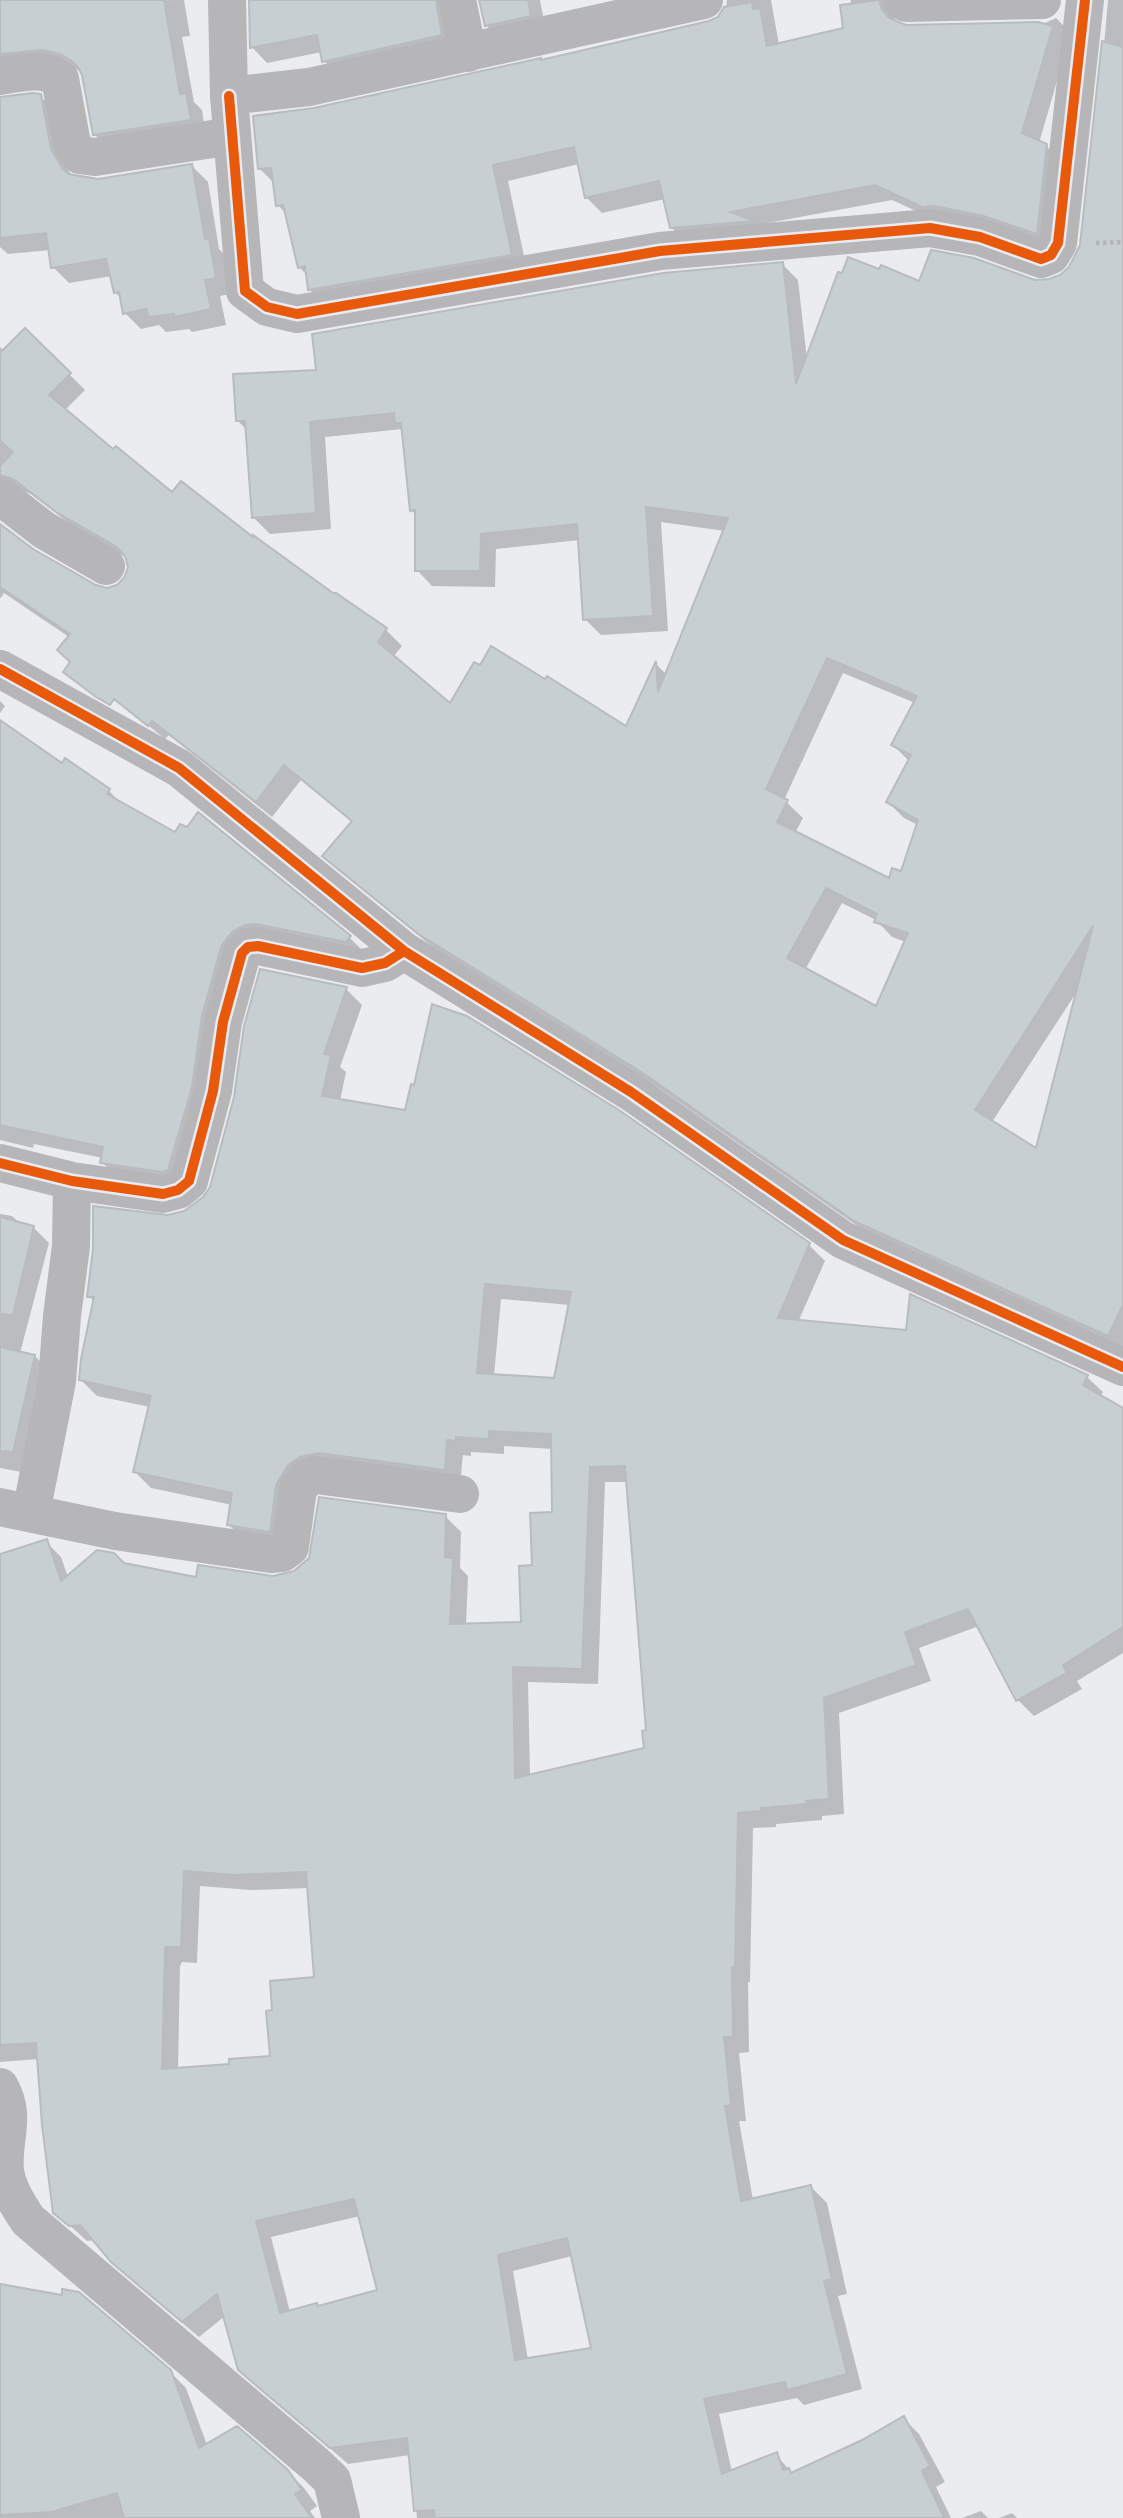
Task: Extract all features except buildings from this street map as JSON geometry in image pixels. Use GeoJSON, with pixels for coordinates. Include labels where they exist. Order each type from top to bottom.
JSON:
{"type":"FeatureCollection","features":[{"type":"Feature","properties":{"kind":"street"},"geometry":{"type":"LineString","coordinates":[[227,0],[229,96],[245,291],[267,307],[297,314],[660,251],[930,228],[979,237],[1041,258],[1051,255],[1058,243],[1085,0]]}},
{"type":"Feature","properties":{"kind":"street"},"geometry":{"type":"LineString","coordinates":[[457,0],[468,52]]}},
{"type":"Feature","properties":{"kind":"street"},"geometry":{"type":"LineString","coordinates":[[901,0],[916,3],[1042,0]]}},
{"type":"Feature","properties":{"kind":"street"},"geometry":{"type":"LineString","coordinates":[[229,96],[309,87],[694,1]]}},
{"type":"Feature","properties":{"kind":"street"},"geometry":{"type":"LineString","coordinates":[[0,76],[43,71],[60,79],[72,145],[80,155],[95,156],[232,136]]}},
{"type":"Feature","properties":{"kind":"street"},"geometry":{"type":"LineString","coordinates":[[0,496],[44,530],[106,566]]}},
{"type":"Feature","properties":{"kind":"street"},"geometry":{"type":"LineString","coordinates":[[0,669],[179,768],[404,951],[632,1092],[844,1240],[1123,1367]]}},
{"type":"Feature","properties":{"kind":"street"},"geometry":{"type":"LineString","coordinates":[[0,1163],[72,1181],[163,1194],[178,1190],[189,1181],[213,1091],[223,1023],[242,953],[248,947],[258,946],[362,968],[385,963],[404,951]]}},
{"type":"Feature","properties":{"kind":"street"},"geometry":{"type":"LineString","coordinates":[[72,1181],[71,1246],[57,1381],[15,1510],[115,1531],[271,1554],[282,1553],[290,1546],[298,1489],[306,1478],[316,1475],[460,1494]]}},
{"type":"Feature","properties":{"kind":"street"},"geometry":{"type":"LineString","coordinates":[[0,2087],[8,2108],[5,2171],[13,2196],[28,2220],[332,2480],[341,2518]]}},
{"type":"Feature","properties":{"kind":"cycle path"},"geometry":{"type":"LineString","coordinates":[[229,96],[245,291],[267,307],[297,314],[660,251],[930,228],[980,237],[1041,259],[1051,255],[1058,243],[1085,0]]}},
{"type":"Feature","properties":{"kind":"cycle path"},"geometry":{"type":"LineString","coordinates":[[0,669],[179,768],[404,951],[631,1092],[843,1240],[1123,1367]]}},
{"type":"Feature","properties":{"kind":"cycle path"},"geometry":{"type":"LineString","coordinates":[[0,1163],[72,1181],[163,1194],[178,1190],[189,1181],[213,1091],[223,1022],[242,953],[248,947],[258,946],[362,968],[385,963],[404,951]]}}]}
